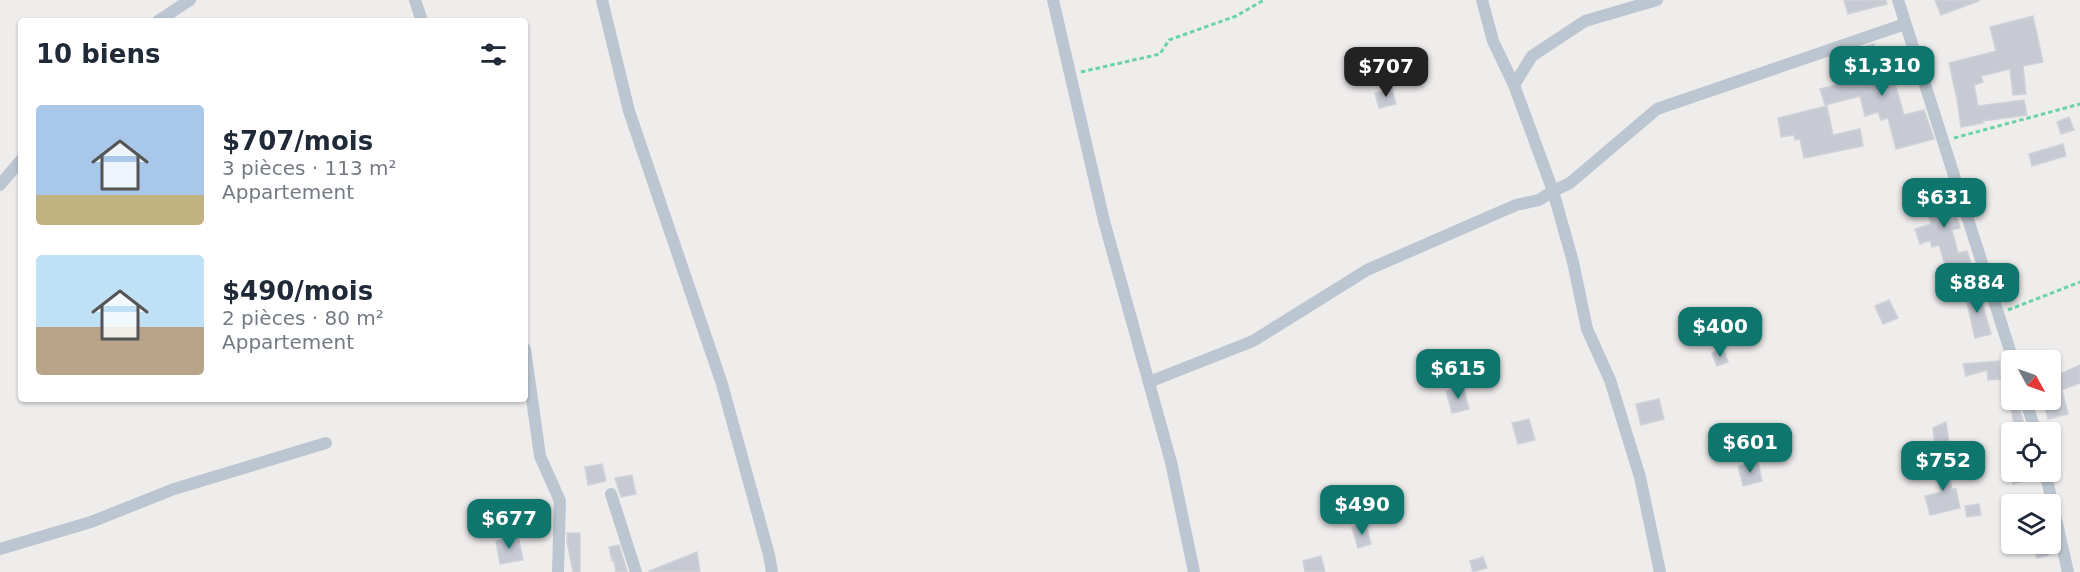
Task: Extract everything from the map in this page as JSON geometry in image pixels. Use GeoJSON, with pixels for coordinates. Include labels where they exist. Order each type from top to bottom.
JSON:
{"type":"FeatureCollection","features":[{"type":"Feature","properties":{"kind":"street"},"geometry":{"type":"LineString","coordinates":[[163,18],[190,0]]}},
{"type":"Feature","properties":{"kind":"street"},"geometry":{"type":"LineString","coordinates":[[415,0],[421,18]]}},
{"type":"Feature","properties":{"kind":"street"},"geometry":{"type":"LineString","coordinates":[[602,0],[629,111],[722,384],[769,555],[771,572]]}},
{"type":"Feature","properties":{"kind":"street"},"geometry":{"type":"LineString","coordinates":[[1053,0],[1104,221],[1171,462],[1194,572]]}},
{"type":"Feature","properties":{"kind":"street"},"geometry":{"type":"LineString","coordinates":[[1482,0],[1493,41],[1515,85],[1553,191],[1573,262],[1587,329],[1610,380],[1640,477],[1660,572]]}},
{"type":"Feature","properties":{"kind":"street"},"geometry":{"type":"LineString","coordinates":[[1515,85],[1532,56],[1585,21],[1657,0]]}},
{"type":"Feature","properties":{"kind":"street"},"geometry":{"type":"LineString","coordinates":[[1898,0],[2010,350]]}},
{"type":"Feature","properties":{"kind":"street"},"geometry":{"type":"LineString","coordinates":[[1149,382],[1253,341],[1367,270],[1516,205],[1539,200],[1570,183],[1657,109],[1905,24]]}},
{"type":"Feature","properties":{"kind":"street"},"geometry":{"type":"LineString","coordinates":[[0,185],[18,164]]}},
{"type":"Feature","properties":{"kind":"street"},"geometry":{"type":"LineString","coordinates":[[528,370],[540,456],[560,501],[558,572]]}},
{"type":"Feature","properties":{"kind":"street"},"geometry":{"type":"LineString","coordinates":[[0,549],[91,522],[174,489],[326,443]]}},
{"type":"Feature","properties":{"kind":"street"},"geometry":{"type":"LineString","coordinates":[[2048,482],[2068,572]]}},
{"type":"Feature","properties":{"kind":"street"},"geometry":{"type":"LineString","coordinates":[[610,494],[636,572]]}},
{"type":"Feature","properties":{"kind":"path"},"geometry":{"type":"LineString","coordinates":[[1071,75],[1160,54],[1169,40],[1236,16],[1264,0]]}},
{"type":"Feature","properties":{"kind":"path"},"geometry":{"type":"LineString","coordinates":[[1942,141],[2080,104]]}},
{"type":"Feature","properties":{"kind":"path"},"geometry":{"type":"LineString","coordinates":[[1998,314],[2080,282]]}},
{"type":"Feature","properties":{"kind":"building"},"geometry":{"type":"Polygon","coordinates":[[[1844,0],[1886,0],[1887,4],[1848,14],[1844,0]]]}},
{"type":"Feature","properties":{"kind":"building"},"geometry":{"type":"Polygon","coordinates":[[[1935,0],[1979,0],[1979,1],[1941,15],[1935,0]]]}},
{"type":"Feature","properties":{"kind":"building"},"geometry":{"type":"Polygon","coordinates":[[[2033,16],[2043,62],[2023,66],[2026,94],[2013,95],[2010,69],[1981,76],[1983,82],[1974,85],[1978,106],[2024,100],[2027,115],[1983,121],[1983,123],[1961,127],[1949,63],[1996,51],[1990,27],[2033,16]]]}},
{"type":"Feature","properties":{"kind":"building"},"geometry":{"type":"Polygon","coordinates":[[[1874,44],[1884,75],[1911,66],[1914,78],[1895,84],[1904,115],[1924,110],[1934,139],[1896,149],[1888,118],[1881,120],[1878,112],[1865,116],[1860,96],[1825,105],[1820,89],[1858,79],[1850,52],[1874,44]]]}},
{"type":"Feature","properties":{"kind":"building"},"geometry":{"type":"Polygon","coordinates":[[[1392,89],[1396,104],[1379,108],[1375,93],[1392,89]]]}},
{"type":"Feature","properties":{"kind":"building"},"geometry":{"type":"Polygon","coordinates":[[[1827,106],[1833,135],[1860,129],[1863,146],[1804,158],[1800,139],[1795,140],[1794,135],[1781,137],[1778,118],[1827,106]]]}},
{"type":"Feature","properties":{"kind":"building"},"geometry":{"type":"Polygon","coordinates":[[[2069,117],[2074,130],[2061,134],[2057,122],[2069,117]]]}},
{"type":"Feature","properties":{"kind":"building"},"geometry":{"type":"Polygon","coordinates":[[[2063,144],[2066,156],[2032,166],[2029,154],[2063,144]]]}},
{"type":"Feature","properties":{"kind":"building"},"geometry":{"type":"Polygon","coordinates":[[[1941,180],[1946,196],[1950,194],[1960,228],[1952,230],[1958,253],[1967,251],[1972,267],[1948,274],[1939,245],[1932,247],[1930,240],[1920,244],[1915,229],[1931,224],[1927,211],[1934,208],[1926,185],[1941,180]]]}},
{"type":"Feature","properties":{"kind":"building"},"geometry":{"type":"Polygon","coordinates":[[[1978,289],[1991,334],[1975,338],[1965,294],[1978,289]]]}},
{"type":"Feature","properties":{"kind":"building"},"geometry":{"type":"Polygon","coordinates":[[[1889,300],[1898,318],[1883,324],[1875,306],[1889,300]]]}},
{"type":"Feature","properties":{"kind":"building"},"geometry":{"type":"Polygon","coordinates":[[[1723,349],[1728,362],[1717,366],[1712,353],[1723,349]]]}},
{"type":"Feature","properties":{"kind":"building"},"geometry":{"type":"Polygon","coordinates":[[[1999,361],[2000,379],[1988,380],[1987,370],[1966,376],[1963,364],[1999,361]]]}},
{"type":"Feature","properties":{"kind":"building"},"geometry":{"type":"Polygon","coordinates":[[[2080,365],[2080,383],[2062,390],[2068,414],[2048,419],[2045,410],[2061,410],[2061,374],[2080,365]]]}},
{"type":"Feature","properties":{"kind":"building"},"geometry":{"type":"Polygon","coordinates":[[[1463,386],[1469,409],[1452,413],[1446,391],[1463,386]]]}},
{"type":"Feature","properties":{"kind":"building"},"geometry":{"type":"Polygon","coordinates":[[[1659,399],[1664,419],[1641,425],[1636,404],[1659,399]]]}},
{"type":"Feature","properties":{"kind":"building"},"geometry":{"type":"Polygon","coordinates":[[[2011,410],[2020,410],[2024,422],[2013,422],[2011,410]]]}},
{"type":"Feature","properties":{"kind":"building"},"geometry":{"type":"Polygon","coordinates":[[[1529,419],[1535,440],[1518,444],[1512,423],[1529,419]]]}},
{"type":"Feature","properties":{"kind":"building"},"geometry":{"type":"Polygon","coordinates":[[[1946,422],[1950,451],[1936,453],[1933,428],[1946,422]]]}},
{"type":"Feature","properties":{"kind":"building"},"geometry":{"type":"Polygon","coordinates":[[[1944,458],[1952,489],[1956,489],[1960,508],[1930,515],[1925,496],[1941,492],[1933,461],[1944,458]]]}},
{"type":"Feature","properties":{"kind":"building"},"geometry":{"type":"Polygon","coordinates":[[[1758,462],[1762,481],[1743,486],[1738,466],[1758,462]]]}},
{"type":"Feature","properties":{"kind":"building"},"geometry":{"type":"Polygon","coordinates":[[[602,464],[606,481],[588,485],[585,467],[602,464]]]}},
{"type":"Feature","properties":{"kind":"building"},"geometry":{"type":"Polygon","coordinates":[[[632,475],[636,494],[621,497],[615,478],[632,475]]]}},
{"type":"Feature","properties":{"kind":"building"},"geometry":{"type":"Polygon","coordinates":[[[1979,504],[1981,515],[1967,517],[1965,506],[1979,504]]]}},
{"type":"Feature","properties":{"kind":"building"},"geometry":{"type":"Polygon","coordinates":[[[1365,523],[1371,544],[1358,548],[1352,528],[1365,523]]]}},
{"type":"Feature","properties":{"kind":"building"},"geometry":{"type":"Polygon","coordinates":[[[567,533],[580,533],[580,572],[573,572],[567,533]]]}},
{"type":"Feature","properties":{"kind":"building"},"geometry":{"type":"Polygon","coordinates":[[[518,536],[523,560],[500,564],[496,541],[518,536]]]}},
{"type":"Feature","properties":{"kind":"building"},"geometry":{"type":"Polygon","coordinates":[[[619,545],[627,572],[616,572],[614,561],[612,561],[609,547],[619,545]]]}},
{"type":"Feature","properties":{"kind":"building"},"geometry":{"type":"Polygon","coordinates":[[[697,552],[700,572],[649,571],[697,552]]]}},
{"type":"Feature","properties":{"kind":"building"},"geometry":{"type":"Polygon","coordinates":[[[2036,554],[2049,555],[2037,558],[2036,554]]]}},
{"type":"Feature","properties":{"kind":"building"},"geometry":{"type":"Polygon","coordinates":[[[1321,556],[1325,572],[1305,572],[1303,561],[1321,556]]]}},
{"type":"Feature","properties":{"kind":"building"},"geometry":{"type":"Polygon","coordinates":[[[1483,557],[1487,568],[1473,572],[1470,561],[1483,557]]]}}]}
